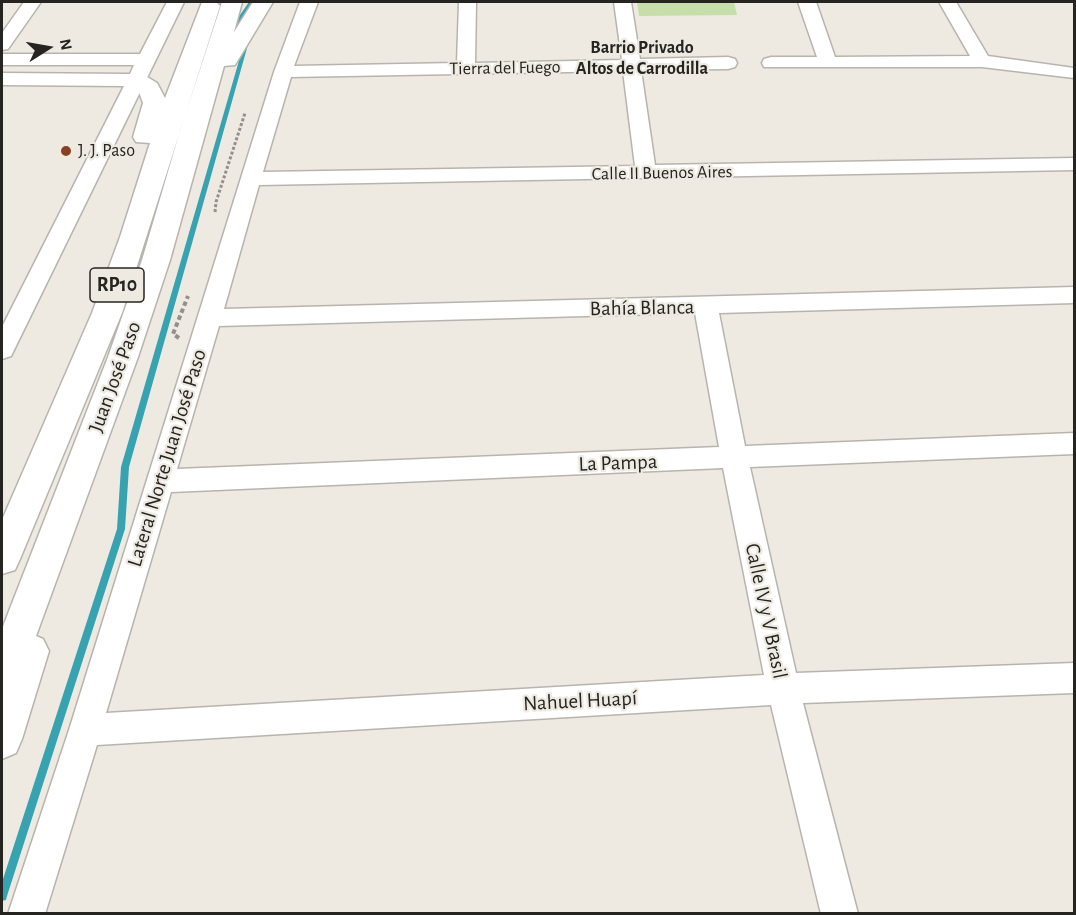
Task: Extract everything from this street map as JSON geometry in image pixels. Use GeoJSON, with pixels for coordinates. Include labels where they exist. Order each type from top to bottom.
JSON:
{"type":"FeatureCollection","features":[{"type":"Feature","properties":{"kind":"highway","name":"Juan José Paso"},"geometry":{"type":"LineString","coordinates":[[6,547],[70,403],[134,237],[174,106],[210,2]]}},
{"type":"Feature","properties":{"kind":"highway","name":"Juan José Paso"},"geometry":{"type":"LineString","coordinates":[[2,677],[88,453],[156,260],[192,131],[232,2]]}},
{"type":"Feature","properties":{"kind":"highway"},"geometry":{"type":"LineString","coordinates":[[192,131],[222,68],[263,2]]}},
{"type":"Feature","properties":{"kind":"highway"},"geometry":{"type":"LineString","coordinates":[[70,403],[83,331],[153,113],[155,103],[153,94],[141,70]]}},
{"type":"Feature","properties":{"kind":"highway"},"geometry":{"type":"LineString","coordinates":[[2,739],[88,453]]}},
{"type":"Feature","properties":{"kind":"street"},"geometry":{"type":"LineString","coordinates":[[2,45],[32,2]]}},
{"type":"Feature","properties":{"kind":"street"},"geometry":{"type":"LineString","coordinates":[[2,350],[174,2]]}},
{"type":"Feature","properties":{"kind":"street","name":"Lateral Norte Juan José Paso"},"geometry":{"type":"LineString","coordinates":[[26,914],[85,730],[283,72],[309,2]]}},
{"type":"Feature","properties":{"kind":"street"},"geometry":{"type":"LineString","coordinates":[[623,2],[646,173]]}},
{"type":"Feature","properties":{"kind":"street"},"geometry":{"type":"LineString","coordinates":[[807,2],[828,63]]}},
{"type":"Feature","properties":{"kind":"street"},"geometry":{"type":"LineString","coordinates":[[948,2],[982,61]]}},
{"type":"Feature","properties":{"kind":"street"},"geometry":{"type":"LineString","coordinates":[[466,69],[467,3]]}},
{"type":"Feature","properties":{"kind":"street"},"geometry":{"type":"LineString","coordinates":[[2,59],[141,70]]}},
{"type":"Feature","properties":{"kind":"street"},"geometry":{"type":"LineString","coordinates":[[771,63],[982,61],[1074,73]]}},
{"type":"Feature","properties":{"kind":"street","name":"Tierra del Fuego"},"geometry":{"type":"LineString","coordinates":[[283,72],[728,63]]}},
{"type":"Feature","properties":{"kind":"street"},"geometry":{"type":"LineString","coordinates":[[2,79],[141,70]]}},
{"type":"Feature","properties":{"kind":"street","name":"Calle II Buenos Aires"},"geometry":{"type":"LineString","coordinates":[[250,179],[1074,164]]}},
{"type":"Feature","properties":{"kind":"street","name":"Bahía Blanca"},"geometry":{"type":"LineString","coordinates":[[209,318],[1074,295]]}},
{"type":"Feature","properties":{"kind":"street","name":"Calle IV y V Brasil"},"geometry":{"type":"LineString","coordinates":[[706,306],[734,458],[783,689],[840,914]]}},
{"type":"Feature","properties":{"kind":"street","name":"La Pampa"},"geometry":{"type":"LineString","coordinates":[[161,481],[1074,443]]}},
{"type":"Feature","properties":{"kind":"street","name":"Nahuel Huapí"},"geometry":{"type":"LineString","coordinates":[[85,730],[783,689],[1074,678]]}},
{"type":"Feature","properties":{"kind":"green space"},"geometry":{"type":"Polygon","coordinates":[[[637,2],[734,2],[737,15],[639,16],[637,2]]]}},
{"type":"Feature","properties":{"kind":"waterway"},"geometry":{"type":"LineString","coordinates":[[233,28],[251,2]]}},
{"type":"Feature","properties":{"kind":"waterway"},"geometry":{"type":"LineString","coordinates":[[2,896],[121,529],[125,467],[247,41]]}},
{"type":"Feature","properties":{"kind":"place","name":"J. J. Paso"},"geometry":{"type":"Point","coordinates":[66,151]}},
{"type":"Feature","properties":{"kind":"district","name":"Barrio Privado Altos de Carrodilla"},"geometry":{"type":"Point","coordinates":[642,58]}}]}
